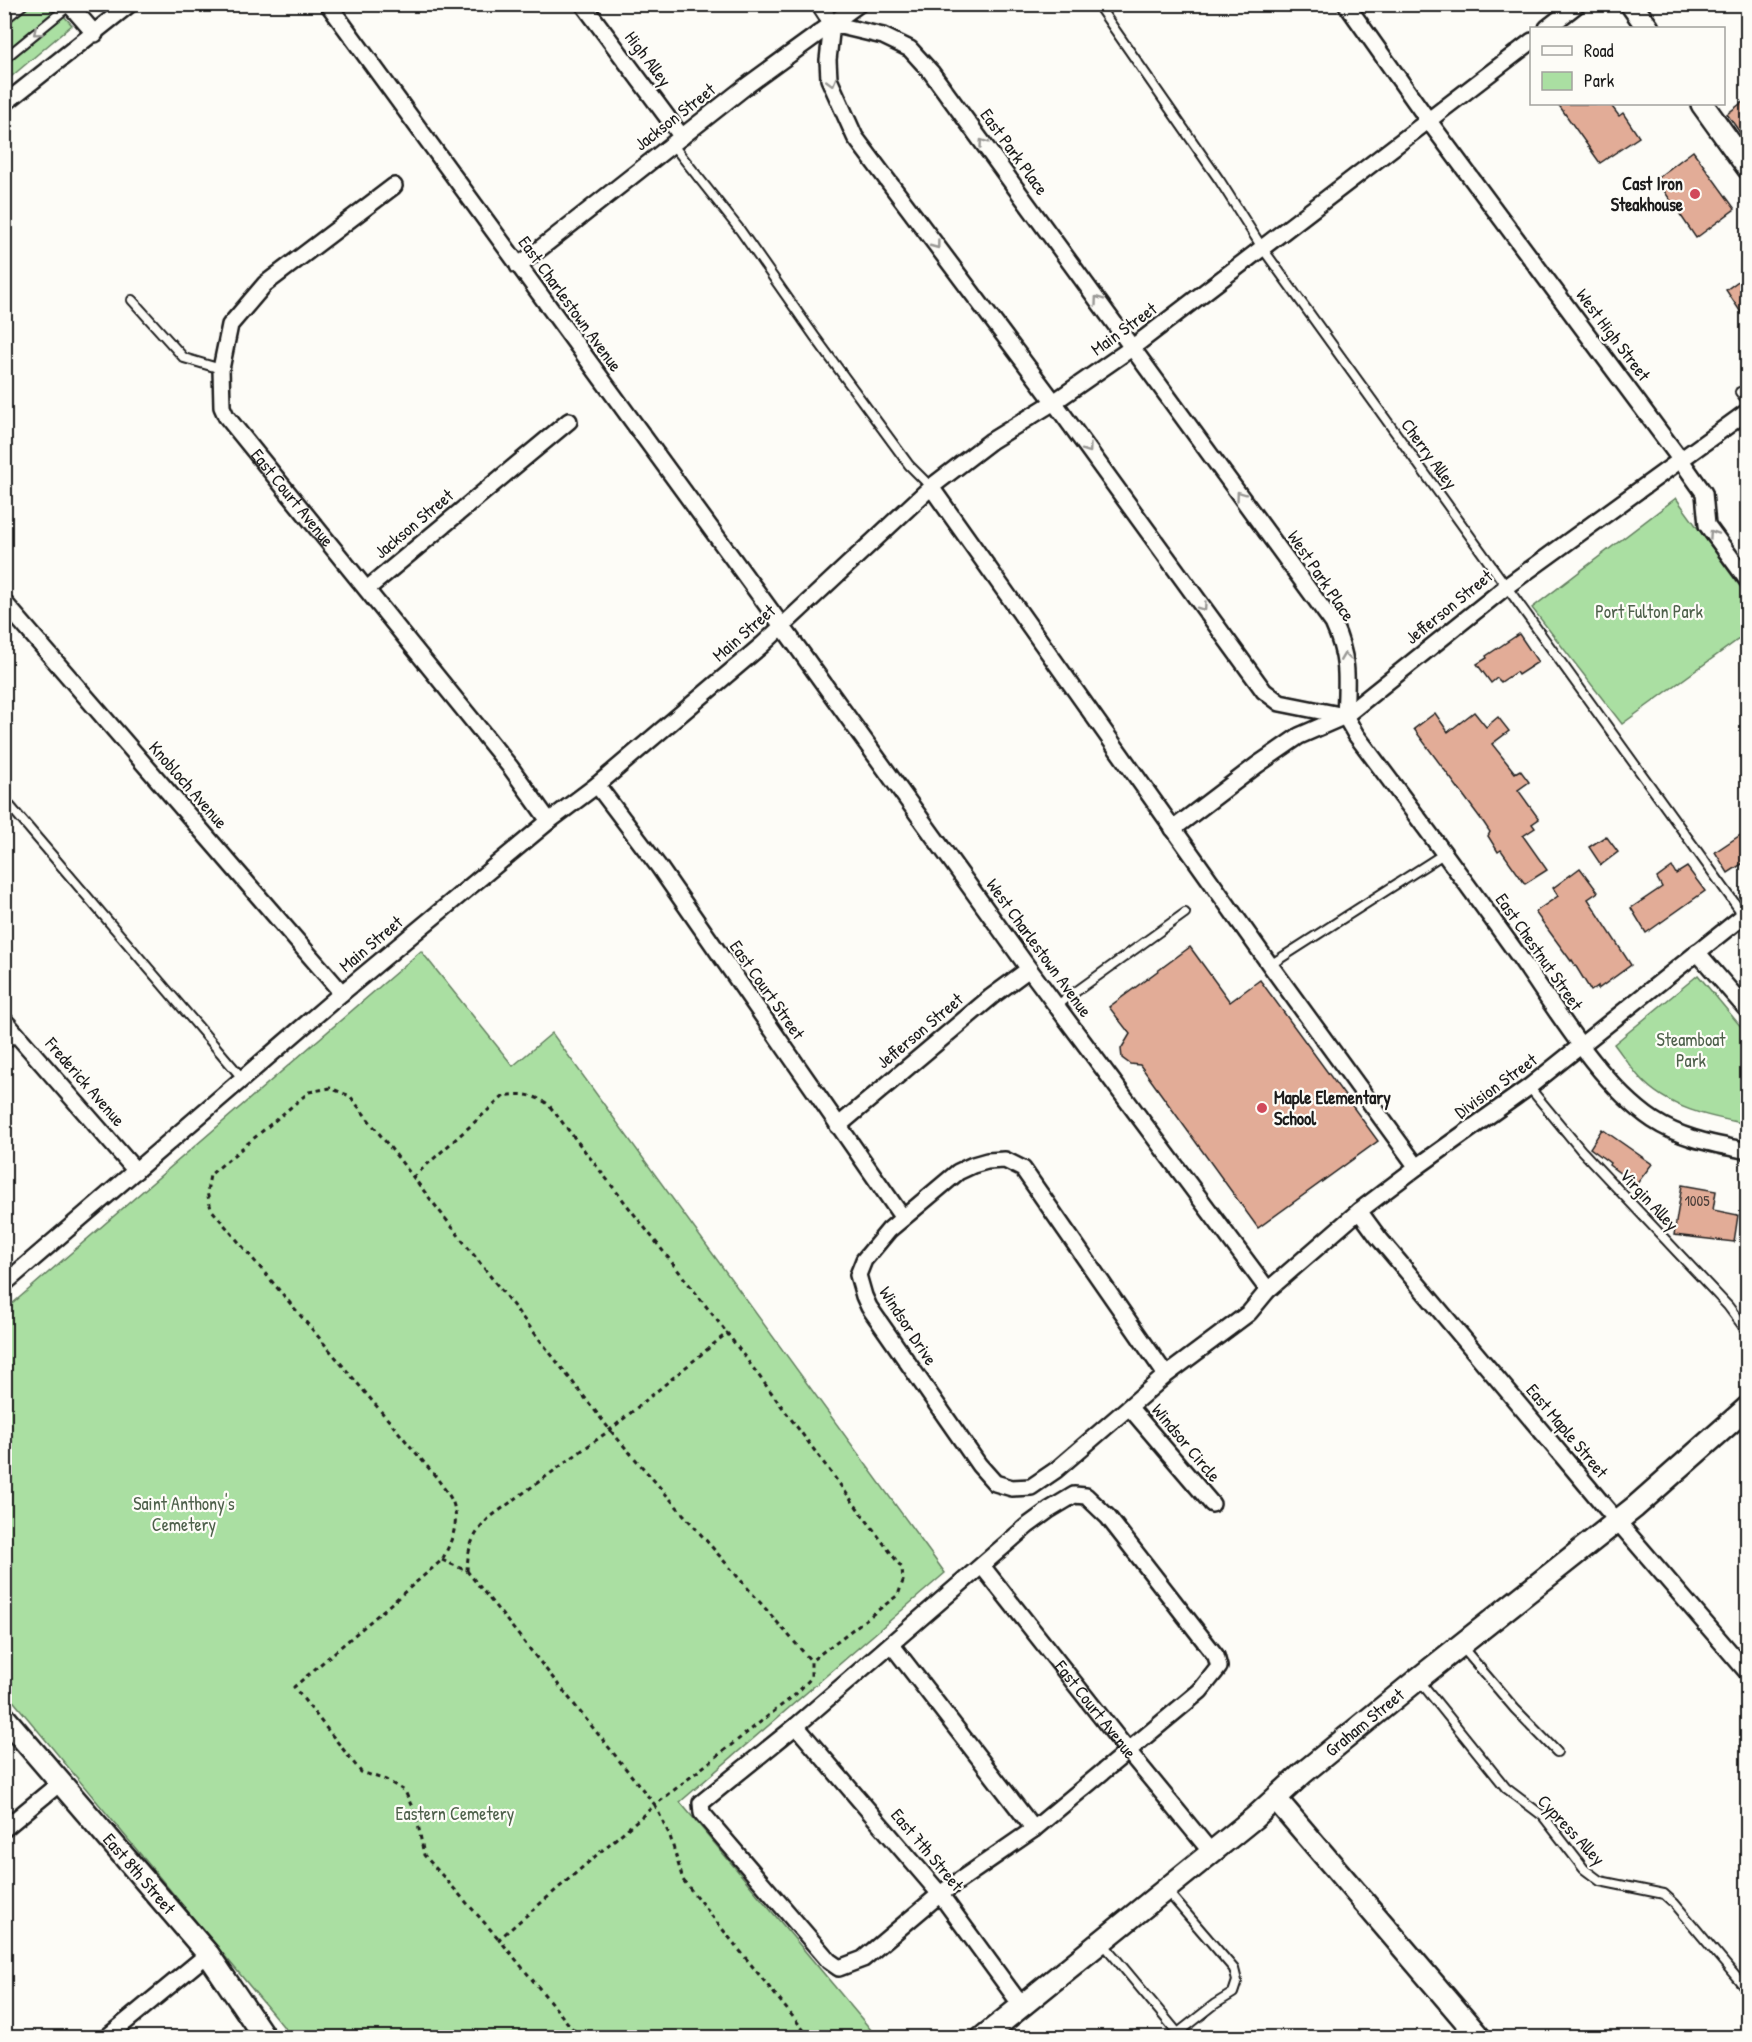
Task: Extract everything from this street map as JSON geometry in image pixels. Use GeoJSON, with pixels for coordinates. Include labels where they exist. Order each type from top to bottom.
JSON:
{"type":"FeatureCollection","features":[{"type":"Feature","properties":{"kind":"street"},"geometry":{"type":"LineString","coordinates":[[4,104],[130,4]]}},
{"type":"Feature","properties":{"kind":"street","name":"East Charlestown Avenue"},"geometry":{"type":"LineString","coordinates":[[328,4],[782,627]]}},
{"type":"Feature","properties":{"kind":"street","name":"High Alley"},"geometry":{"type":"LineString","coordinates":[[583,4],[677,140]]}},
{"type":"Feature","properties":{"kind":"street"},"geometry":{"type":"LineString","coordinates":[[819,4],[831,24],[829,79],[855,137],[1054,402],[1264,691],[1280,704],[1345,716]]}},
{"type":"Feature","properties":{"kind":"street","name":"Jackson Street"},"geometry":{"type":"LineString","coordinates":[[518,266],[745,87],[860,4]]}},
{"type":"Feature","properties":{"kind":"street","name":"West High Street"},"geometry":{"type":"LineString","coordinates":[[1346,4],[1428,120],[1704,493],[1707,525],[1748,581]]}},
{"type":"Feature","properties":{"kind":"street"},"geometry":{"type":"LineString","coordinates":[[1548,27],[1578,4]]}},
{"type":"Feature","properties":{"kind":"street"},"geometry":{"type":"LineString","coordinates":[[1631,4],[1647,27]]}},
{"type":"Feature","properties":{"kind":"street"},"geometry":{"type":"LineString","coordinates":[[69,5],[95,34]]}},
{"type":"Feature","properties":{"kind":"street","name":"East Park Place"},"geometry":{"type":"LineString","coordinates":[[831,24],[883,36],[910,49],[932,72],[1133,347]]}},
{"type":"Feature","properties":{"kind":"street","name":"Main Street"},"geometry":{"type":"LineString","coordinates":[[4,1284],[342,993],[549,821],[597,785],[782,627],[931,487],[991,441],[1054,402],[1133,347],[1530,42]]}},
{"type":"Feature","properties":{"kind":"street"},"geometry":{"type":"LineString","coordinates":[[1703,105],[1748,168]]}},
{"type":"Feature","properties":{"kind":"street","name":"East Court Avenue"},"geometry":{"type":"LineString","coordinates":[[394,186],[265,284],[230,326],[221,369],[222,407],[226,416],[511,768],[549,821]]}},
{"type":"Feature","properties":{"kind":"street","name":"West Park Place"},"geometry":{"type":"LineString","coordinates":[[1133,347],[1333,623],[1346,658],[1345,716]]}},
{"type":"Feature","properties":{"kind":"street","name":"Jefferson Street"},"geometry":{"type":"LineString","coordinates":[[1173,829],[1299,736],[1345,716],[1507,586],[1748,411]]}},
{"type":"Feature","properties":{"kind":"street","name":"Jackson Street"},"geometry":{"type":"LineString","coordinates":[[367,589],[569,421]]}},
{"type":"Feature","properties":{"kind":"street"},"geometry":{"type":"LineString","coordinates":[[931,487],[1270,965],[1417,1167]]}},
{"type":"Feature","properties":{"kind":"street","name":"Knobloch Avenue"},"geometry":{"type":"LineString","coordinates":[[4,602],[342,993]]}},
{"type":"Feature","properties":{"kind":"street","name":"West Charlestown Avenue"},"geometry":{"type":"LineString","coordinates":[[782,627],[1056,1006],[1268,1290]]}},
{"type":"Feature","properties":{"kind":"street","name":"East Chestnut Street"},"geometry":{"type":"LineString","coordinates":[[1345,716],[1356,735],[1615,1087],[1635,1107],[1675,1132],[1698,1141],[1748,1151]]}},
{"type":"Feature","properties":{"kind":"street","name":"East Court Street"},"geometry":{"type":"LineString","coordinates":[[597,785],[659,867],[903,1218]]}},
{"type":"Feature","properties":{"kind":"street","name":"Division Street"},"geometry":{"type":"LineString","coordinates":[[1268,1290],[1359,1211],[1529,1087],[1744,915]]}},
{"type":"Feature","properties":{"kind":"street"},"geometry":{"type":"LineString","coordinates":[[1697,952],[1748,1011]]}},
{"type":"Feature","properties":{"kind":"street","name":"Jefferson Street"},"geometry":{"type":"LineString","coordinates":[[838,1126],[991,997],[1029,969]]}},
{"type":"Feature","properties":{"kind":"street","name":"Frederick Avenue"},"geometry":{"type":"LineString","coordinates":[[4,1020],[136,1171]]}},
{"type":"Feature","properties":{"kind":"street","name":"Windsor Drive"},"geometry":{"type":"LineString","coordinates":[[1166,1375],[1023,1169],[1005,1160],[987,1161],[958,1172],[889,1230],[864,1260],[858,1275],[869,1307],[980,1465],[996,1483],[1012,1488],[1031,1487],[1056,1470],[1166,1375],[1240,1321],[1268,1290]]}},
{"type":"Feature","properties":{"kind":"street","name":"East Maple Street"},"geometry":{"type":"LineString","coordinates":[[1359,1211],[1378,1237],[1617,1522],[1748,1673]]}},
{"type":"Feature","properties":{"kind":"street","name":"Graham Street"},"geometry":{"type":"LineString","coordinates":[[982,2037],[1276,1799],[1303,1773],[1418,1679],[1617,1522],[1748,1407]]}},
{"type":"Feature","properties":{"kind":"street","name":"Windsor Circle"},"geometry":{"type":"LineString","coordinates":[[1130,1408],[1212,1504]]}},
{"type":"Feature","properties":{"kind":"street"},"geometry":{"type":"LineString","coordinates":[[1074,1495],[1086,1496],[1108,1517],[1216,1656],[1218,1667],[1200,1691],[1034,1829],[940,1894],[863,1959],[839,1968],[829,1962],[702,1813],[701,1803],[796,1726],[891,1644],[1027,1526],[1074,1495]]}},
{"type":"Feature","properties":{"kind":"street","name":"East Court Avenue"},"geometry":{"type":"LineString","coordinates":[[982,1566],[1211,1852]]}},
{"type":"Feature","properties":{"kind":"street"},"geometry":{"type":"LineString","coordinates":[[891,1644],[1034,1829]]}},
{"type":"Feature","properties":{"kind":"street","name":"East 8th Street"},"geometry":{"type":"LineString","coordinates":[[4,1717],[208,1954],[265,2037]]}},
{"type":"Feature","properties":{"kind":"street","name":"East 7th Street"},"geometry":{"type":"LineString","coordinates":[[796,1726],[940,1894],[1021,2006]]}},
{"type":"Feature","properties":{"kind":"street"},"geometry":{"type":"LineString","coordinates":[[4,1829],[61,1782]]}},
{"type":"Feature","properties":{"kind":"street"},"geometry":{"type":"LineString","coordinates":[[1276,1799],[1480,2037]]}},
{"type":"Feature","properties":{"kind":"street"},"geometry":{"type":"LineString","coordinates":[[106,2037],[208,1954]]}},
{"type":"Feature","properties":{"kind":"lane"},"geometry":{"type":"LineString","coordinates":[[4,20],[24,4]]}},
{"type":"Feature","properties":{"kind":"lane","name":"Cherry Alley"},"geometry":{"type":"LineString","coordinates":[[1097,4],[1220,181],[1263,249],[1744,915]]}},
{"type":"Feature","properties":{"kind":"lane"},"geometry":{"type":"LineString","coordinates":[[4,59],[69,5]]}},
{"type":"Feature","properties":{"kind":"lane"},"geometry":{"type":"LineString","coordinates":[[677,140],[815,337],[909,465],[931,487]]}},
{"type":"Feature","properties":{"kind":"lane"},"geometry":{"type":"LineString","coordinates":[[132,300],[184,358],[221,369]]}},
{"type":"Feature","properties":{"kind":"lane"},"geometry":{"type":"LineString","coordinates":[[1740,392],[1748,402]]}},
{"type":"Feature","properties":{"kind":"lane"},"geometry":{"type":"LineString","coordinates":[[4,799],[243,1079]]}},
{"type":"Feature","properties":{"kind":"lane"},"geometry":{"type":"LineString","coordinates":[[1270,965],[1445,853]]}},
{"type":"Feature","properties":{"kind":"lane"},"geometry":{"type":"LineString","coordinates":[[1056,1006],[1185,913]]}},
{"type":"Feature","properties":{"kind":"lane"},"geometry":{"type":"LineString","coordinates":[[4,1046],[17,1034]]}},
{"type":"Feature","properties":{"kind":"lane","name":"Virgin Alley"},"geometry":{"type":"LineString","coordinates":[[1529,1087],[1581,1150],[1728,1306],[1748,1333]]}},
{"type":"Feature","properties":{"kind":"lane"},"geometry":{"type":"LineString","coordinates":[[1461,1645],[1515,1709],[1557,1752]]}},
{"type":"Feature","properties":{"kind":"lane","name":"Cypress Alley"},"geometry":{"type":"LineString","coordinates":[[1418,1679],[1506,1788],[1543,1816],[1584,1869],[1600,1881],[1664,1894],[1676,1904],[1748,1991]]}},
{"type":"Feature","properties":{"kind":"lane"},"geometry":{"type":"LineString","coordinates":[[1101,1941],[1180,2035],[1209,2008],[1233,1993],[1237,1981],[1234,1969],[1165,1888]]}},
{"type":"Feature","properties":{"kind":"path"},"geometry":{"type":"LineString","coordinates":[[499,1939],[655,1804],[796,1694],[810,1678],[811,1661],[610,1430],[350,1096],[330,1088],[309,1092],[210,1175],[207,1192],[211,1209],[437,1478],[453,1504],[456,1526],[451,1544],[442,1560],[294,1687],[361,1772],[386,1780],[405,1791],[417,1819],[424,1855],[499,1939],[580,2037]]}},
{"type":"Feature","properties":{"kind":"path"},"geometry":{"type":"LineString","coordinates":[[413,1177],[504,1096],[522,1093],[536,1096],[548,1104],[727,1333],[902,1568],[903,1581],[898,1594],[811,1661]]}},
{"type":"Feature","properties":{"kind":"path"},"geometry":{"type":"LineString","coordinates":[[467,1571],[468,1554],[474,1534],[489,1518],[610,1430],[727,1333]]}},
{"type":"Feature","properties":{"kind":"path"},"geometry":{"type":"LineString","coordinates":[[442,1560],[467,1571],[655,1804],[670,1836],[683,1881],[810,2037]]}},
{"type":"Feature","properties":{"kind":"green space"},"geometry":{"type":"Polygon","coordinates":[[[5,5],[54,5],[72,25],[5,82],[5,5]]]}},
{"type":"Feature","properties":{"kind":"green space","name":"Port Fulton Park"},"geometry":{"type":"Polygon","coordinates":[[[1676,498],[1747,596],[1747,633],[1622,724],[1532,608],[1676,498]]]}},
{"type":"Feature","properties":{"kind":"green space","name":"Eastern Cemetery"},"geometry":{"type":"Polygon","coordinates":[[[421,951],[513,1066],[552,1033],[945,1573],[680,1802],[877,2037],[292,2037],[5,1691],[5,1310],[421,951]]]}},
{"type":"Feature","properties":{"kind":"green space","name":"Steamboat Park"},"geometry":{"type":"Polygon","coordinates":[[[1698,975],[1747,1034],[1747,1124],[1690,1110],[1663,1097],[1640,1078],[1614,1044],[1698,975]]]}},
{"type":"Feature","properties":{"kind":"building"},"geometry":{"type":"Polygon","coordinates":[[[1748,98],[1748,144],[1727,114],[1748,98]]]}},
{"type":"Feature","properties":{"kind":"building"},"geometry":{"type":"Polygon","coordinates":[[[1559,105],[1611,105],[1619,116],[1623,113],[1639,137],[1600,163],[1559,105]]]}},
{"type":"Feature","properties":{"kind":"building","name":"Cast Iron Steakhouse"},"geometry":{"type":"Polygon","coordinates":[[[1693,151],[1735,209],[1696,238],[1656,179],[1693,151]]]}},
{"type":"Feature","properties":{"kind":"building"},"geometry":{"type":"Polygon","coordinates":[[[1748,274],[1748,323],[1726,290],[1748,274]]]}},
{"type":"Feature","properties":{"kind":"building"},"geometry":{"type":"Polygon","coordinates":[[[1519,634],[1538,662],[1518,675],[1516,672],[1501,682],[1497,678],[1491,683],[1477,664],[1519,634]]]}},
{"type":"Feature","properties":{"kind":"building"},"geometry":{"type":"Polygon","coordinates":[[[1474,712],[1486,727],[1498,717],[1509,731],[1492,744],[1515,773],[1520,770],[1529,782],[1518,790],[1539,819],[1532,824],[1535,828],[1523,836],[1547,870],[1525,884],[1501,850],[1498,852],[1488,836],[1490,832],[1484,823],[1414,729],[1435,713],[1448,732],[1474,712]]]}},
{"type":"Feature","properties":{"kind":"building"},"geometry":{"type":"Polygon","coordinates":[[[1742,834],[1748,842],[1748,860],[1728,873],[1715,852],[1742,834]]]}},
{"type":"Feature","properties":{"kind":"building"},"geometry":{"type":"Polygon","coordinates":[[[1606,836],[1618,852],[1601,865],[1589,847],[1606,836]]]}},
{"type":"Feature","properties":{"kind":"building"},"geometry":{"type":"Polygon","coordinates":[[[1672,867],[1676,874],[1687,867],[1705,891],[1646,933],[1631,908],[1662,887],[1657,878],[1672,867]]]}},
{"type":"Feature","properties":{"kind":"building"},"geometry":{"type":"Polygon","coordinates":[[[1580,868],[1598,892],[1588,899],[1631,965],[1598,989],[1598,986],[1591,991],[1572,960],[1535,912],[1558,896],[1553,888],[1580,868]]]}},
{"type":"Feature","properties":{"kind":"building","name":"Maple Elementary School"},"geometry":{"type":"Polygon","coordinates":[[[1190,947],[1230,1002],[1260,980],[1378,1141],[1258,1228],[1140,1065],[1130,1064],[1122,1058],[1121,1049],[1130,1034],[1109,1007],[1190,947]]]}},
{"type":"Feature","properties":{"kind":"building"},"geometry":{"type":"Polygon","coordinates":[[[1602,1129],[1652,1164],[1636,1185],[1590,1148],[1602,1129]]]}},
{"type":"Feature","properties":{"kind":"building"},"geometry":{"type":"Polygon","coordinates":[[[1682,1185],[1716,1191],[1713,1210],[1738,1215],[1734,1242],[1674,1235],[1682,1185]]]}},
{"type":"Feature","properties":{"kind":"place","name":"Cast Iron Steakhouse"},"geometry":{"type":"Point","coordinates":[1695,194]}},
{"type":"Feature","properties":{"kind":"place","name":"Maple Elementary School"},"geometry":{"type":"Point","coordinates":[1262,1108]}},
{"type":"Feature","properties":{"kind":"park label","name":"Saint Anthony's Cemetery"},"geometry":{"type":"Point","coordinates":[184,1514]}}]}
